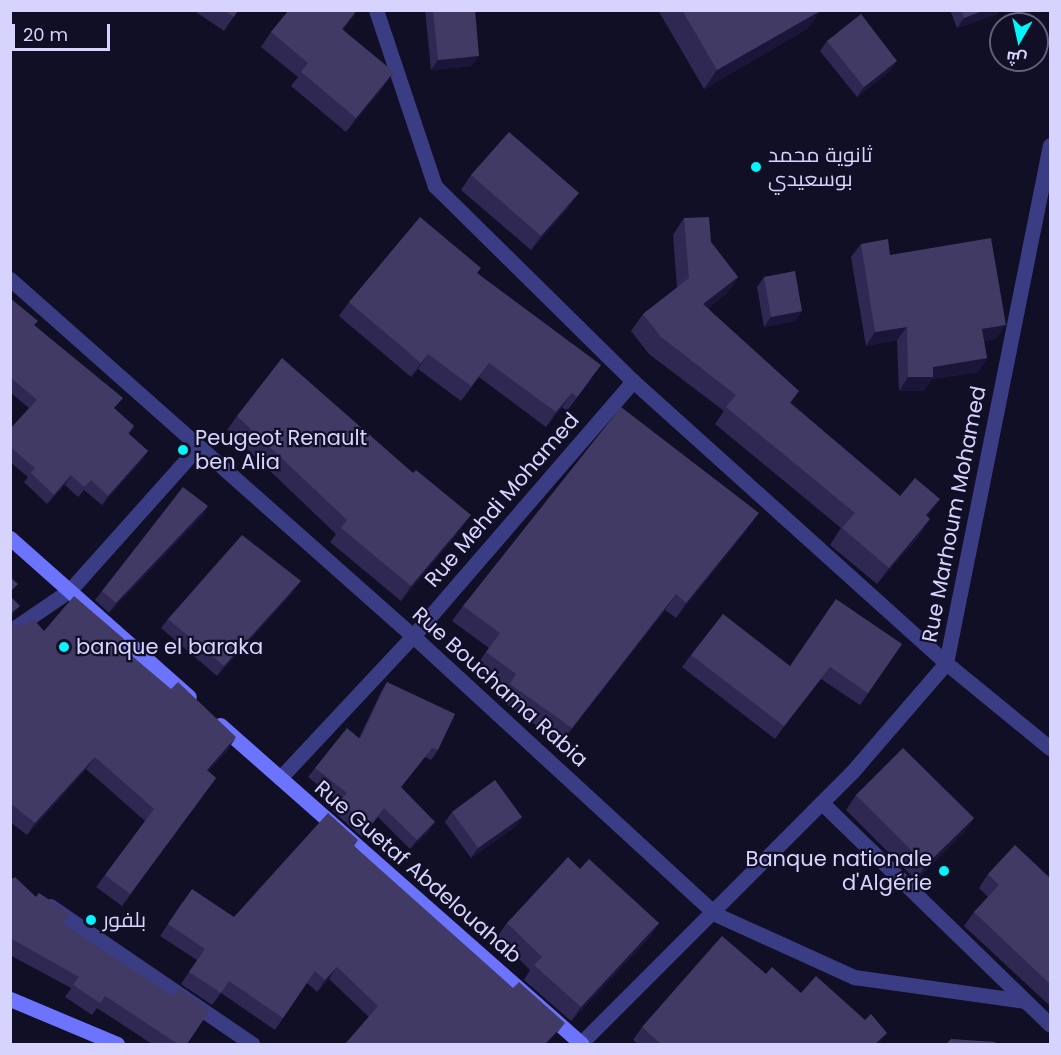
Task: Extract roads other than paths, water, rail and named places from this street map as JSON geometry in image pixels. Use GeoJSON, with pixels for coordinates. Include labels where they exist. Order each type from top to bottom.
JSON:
{"type":"FeatureCollection","features":[{"type":"Feature","properties":{"kind":"main road","name":"Rue Guetaf Abdelouahab"},"geometry":{"type":"LineString","coordinates":[[10,538],[581,1044]]}},
{"type":"Feature","properties":{"kind":"main road"},"geometry":{"type":"LineString","coordinates":[[10,999],[117,1044]]}},
{"type":"Feature","properties":{"kind":"street"},"geometry":{"type":"LineString","coordinates":[[376,10],[435,186],[633,381],[946,663],[1050,748]]}},
{"type":"Feature","properties":{"kind":"street","name":"Rue Marhoum Mohamed"},"geometry":{"type":"LineString","coordinates":[[581,1044],[715,914],[822,803],[946,663],[1050,145]]}},
{"type":"Feature","properties":{"kind":"street","name":"Rue Bouchama Rabia"},"geometry":{"type":"LineString","coordinates":[[10,279],[196,448],[413,636],[715,914],[854,977],[1024,1001]]}},
{"type":"Feature","properties":{"kind":"street","name":"Rue Mehdi Mohamed"},"geometry":{"type":"LineString","coordinates":[[280,778],[413,636],[633,381]]}},
{"type":"Feature","properties":{"kind":"street"},"geometry":{"type":"LineString","coordinates":[[10,631],[69,590],[196,448]]}},
{"type":"Feature","properties":{"kind":"street"},"geometry":{"type":"LineString","coordinates":[[822,803],[1050,1025]]}},
{"type":"Feature","properties":{"kind":"street"},"geometry":{"type":"LineString","coordinates":[[40,899],[252,1044]]}},
{"type":"Feature","properties":{"kind":"place","name":"ثانوية محمد بوسعيدي"},"geometry":{"type":"Point","coordinates":[756,167]}},
{"type":"Feature","properties":{"kind":"place","name":"Peugeot Renault ben Alia"},"geometry":{"type":"Point","coordinates":[183,450]}},
{"type":"Feature","properties":{"kind":"place","name":"banque el baraka"},"geometry":{"type":"Point","coordinates":[64,647]}},
{"type":"Feature","properties":{"kind":"place","name":"Banque nationale d'Algérie"},"geometry":{"type":"Point","coordinates":[944,871]}},
{"type":"Feature","properties":{"kind":"place","name":"بلفور"},"geometry":{"type":"Point","coordinates":[91,920]}}]}
